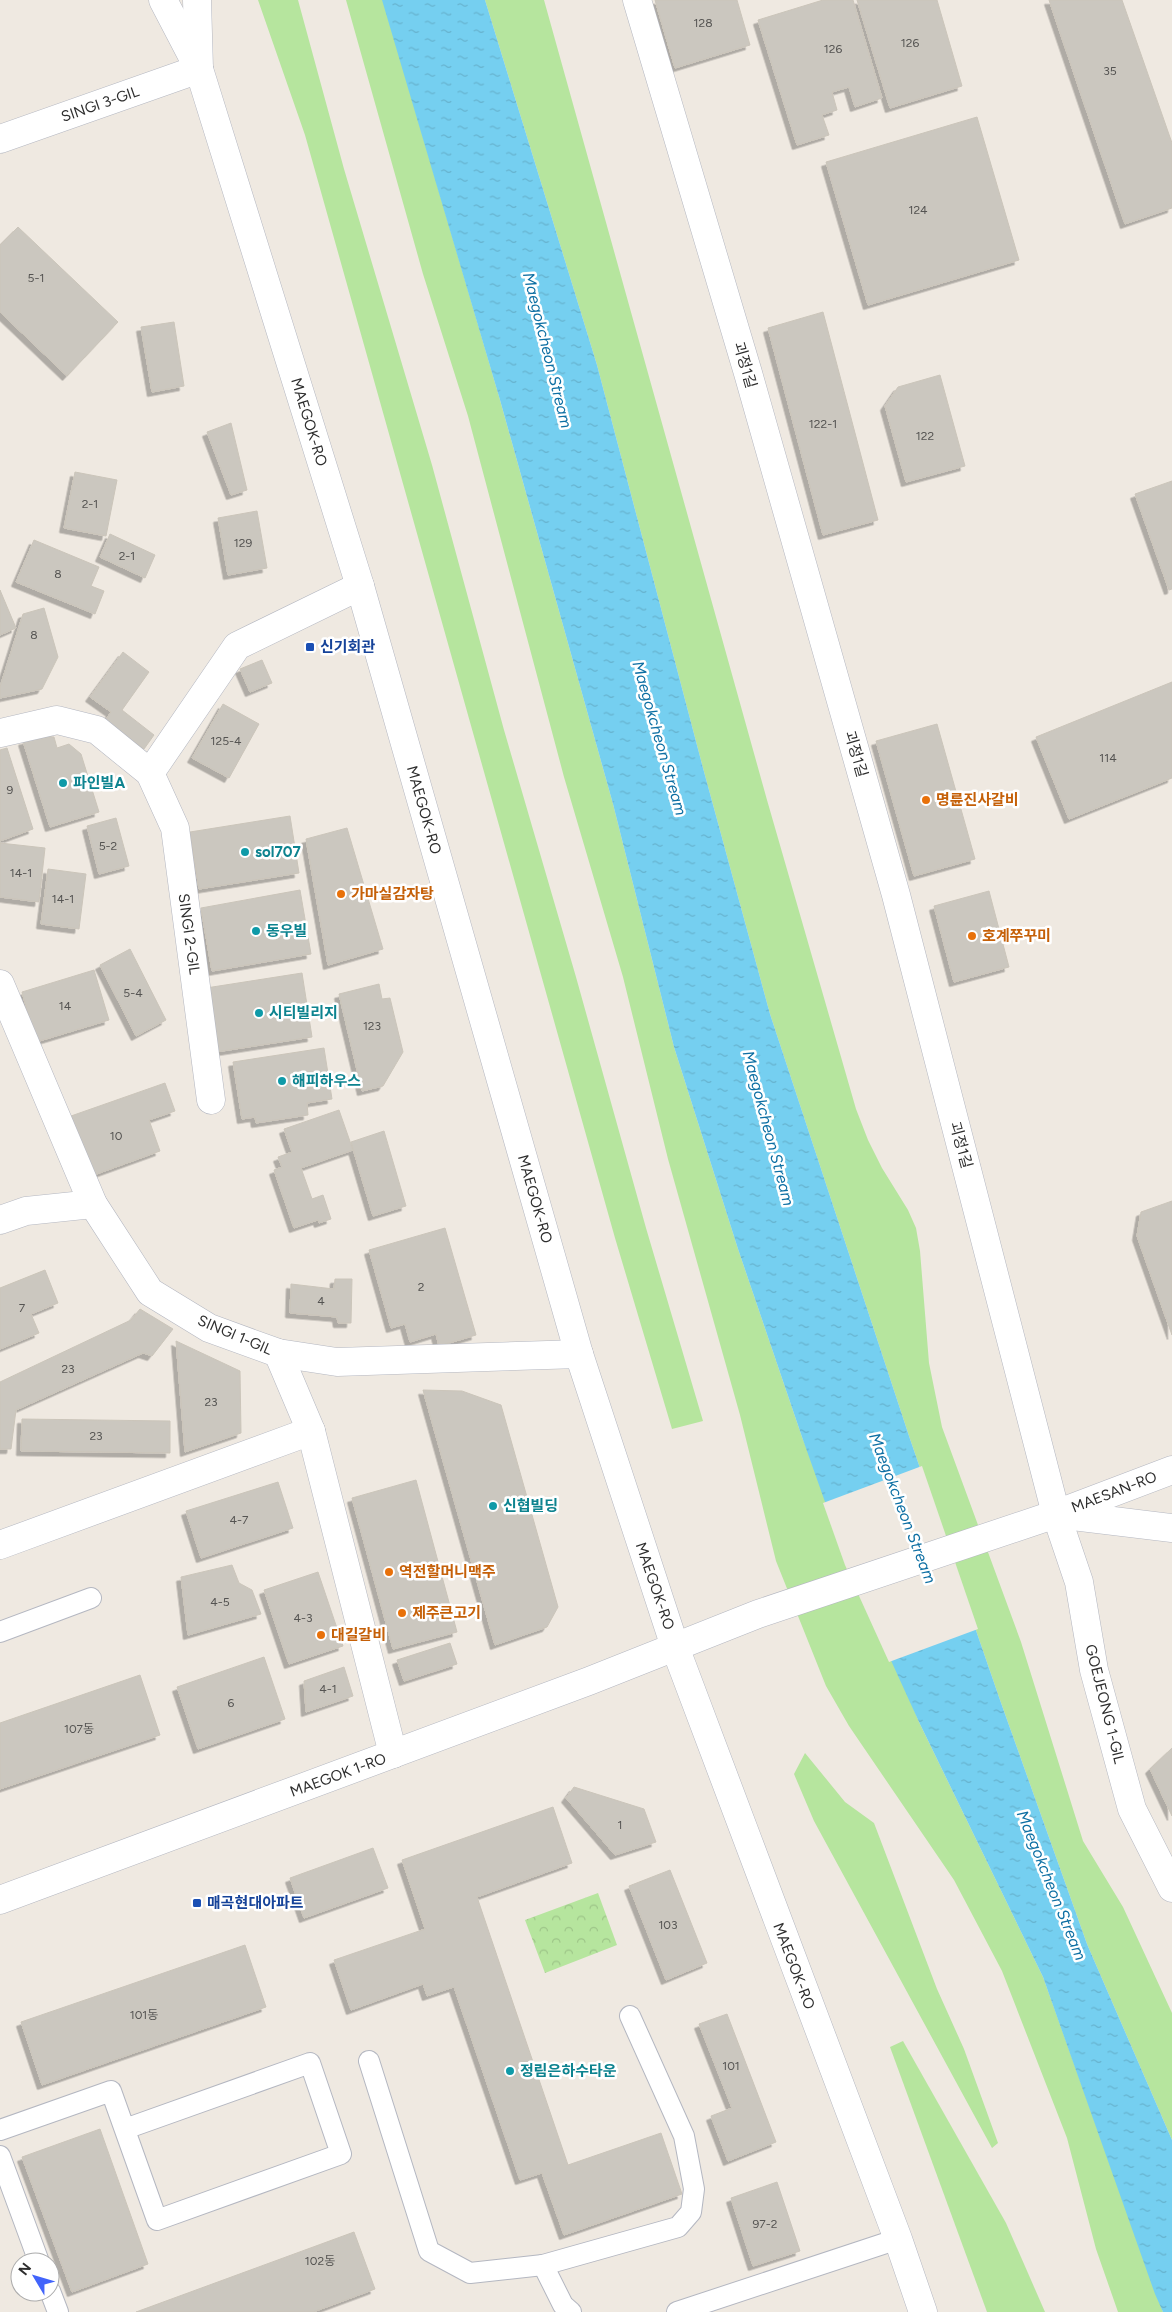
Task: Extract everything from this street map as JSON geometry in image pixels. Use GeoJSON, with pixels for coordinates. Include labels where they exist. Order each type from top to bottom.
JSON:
{"type":"FeatureCollection","features":[{"type":"Feature","properties":{"kind":"street","name":"MAEGOK-RO"},"geometry":{"type":"LineString","coordinates":[[163,0],[199,69],[360,586],[579,1354],[675,1647],[898,2239],[923,2312]]}},
{"type":"Feature","properties":{"kind":"street","name":"MAEGOK-RO"},"geometry":{"type":"LineString","coordinates":[[197,0],[199,69]]}},
{"type":"Feature","properties":{"kind":"street","name":"괴정1길"},"geometry":{"type":"LineString","coordinates":[[637,0],[748,373],[896,895],[1056,1514]]}},
{"type":"Feature","properties":{"kind":"street","name":"SINGI 3-GIL"},"geometry":{"type":"LineString","coordinates":[[0,139],[199,69]]}},
{"type":"Feature","properties":{"kind":"street"},"geometry":{"type":"LineString","coordinates":[[150,773],[237,646],[360,586]]}},
{"type":"Feature","properties":{"kind":"street","name":"SINGI 2-GIL"},"geometry":{"type":"LineString","coordinates":[[0,733],[57,720],[97,730],[150,773],[175,828],[211,1100]]}},
{"type":"Feature","properties":{"kind":"street","name":"SINGI 1-GIL"},"geometry":{"type":"LineString","coordinates":[[0,984],[93,1204],[150,1292],[209,1328],[278,1353],[337,1362],[579,1354]]}},
{"type":"Feature","properties":{"kind":"street"},"geometry":{"type":"LineString","coordinates":[[0,1220],[26,1210],[93,1204]]}},
{"type":"Feature","properties":{"kind":"street"},"geometry":{"type":"LineString","coordinates":[[278,1353],[311,1431],[393,1754]]}},
{"type":"Feature","properties":{"kind":"street"},"geometry":{"type":"LineString","coordinates":[[0,1545],[311,1431]]}},
{"type":"Feature","properties":{"kind":"street","name":"MAESAN-RO"},"geometry":{"type":"LineString","coordinates":[[758,1614],[1056,1514],[1172,1470]]}},
{"type":"Feature","properties":{"kind":"street"},"geometry":{"type":"LineString","coordinates":[[1056,1514],[1172,1528]]}},
{"type":"Feature","properties":{"kind":"street","name":"GOEJEONG 1-GIL"},"geometry":{"type":"LineString","coordinates":[[1056,1514],[1079,1582],[1094,1670],[1132,1809],[1172,1888]]}},
{"type":"Feature","properties":{"kind":"street","name":"MAEGOK 1-RO"},"geometry":{"type":"LineString","coordinates":[[0,1900],[393,1754],[758,1614]]}},
{"type":"Feature","properties":{"kind":"lane"},"geometry":{"type":"LineString","coordinates":[[0,1632],[91,1598]]}},
{"type":"Feature","properties":{"kind":"lane"},"geometry":{"type":"LineString","coordinates":[[369,2061],[430,2251],[470,2273],[542,2265],[678,2227],[691,2212],[694,2188],[684,2136],[630,2016]]}},
{"type":"Feature","properties":{"kind":"lane"},"geometry":{"type":"LineString","coordinates":[[0,2130],[111,2091],[157,2220],[342,2154],[310,2064],[125,2129]]}},
{"type":"Feature","properties":{"kind":"lane"},"geometry":{"type":"LineString","coordinates":[[0,2156],[35,2252]]}},
{"type":"Feature","properties":{"kind":"lane"},"geometry":{"type":"LineString","coordinates":[[678,2312],[898,2239]]}},
{"type":"Feature","properties":{"kind":"lane"},"geometry":{"type":"LineString","coordinates":[[542,2265],[563,2304],[571,2312]]}},
{"type":"Feature","properties":{"kind":"green space"},"geometry":{"type":"Polygon","coordinates":[[[258,0],[298,0],[344,169],[432,465],[504,730],[703,1421],[672,1429],[615,1238],[305,135],[258,0]]]}},
{"type":"Feature","properties":{"kind":"green space"},"geometry":{"type":"Polygon","coordinates":[[[346,0],[383,0],[500,400],[613,804],[674,1047],[738,1249],[802,1437],[919,1722],[1043,1977],[1163,2312],[1118,2312],[1096,2249],[1067,2138],[1002,1971],[954,1880],[849,1726],[826,1686],[776,1561],[740,1415],[668,1159],[623,977],[564,777],[468,416],[423,274],[346,0]]]}},
{"type":"Feature","properties":{"kind":"green space"},"geometry":{"type":"Polygon","coordinates":[[[485,0],[544,0],[767,800],[856,1109],[868,1140],[882,1168],[908,1210],[916,1228],[920,1251],[929,1363],[942,1427],[1021,1642],[1083,1841],[1123,1907],[1172,2013],[1172,2140],[1087,1944],[910,1439],[770,1014],[597,365],[485,0]]]}},
{"type":"Feature","properties":{"kind":"green space"},"geometry":{"type":"Polygon","coordinates":[[[805,1753],[845,1802],[874,1823],[937,1989],[964,2049],[998,2143],[992,2148],[814,1821],[794,1774],[805,1753]]]}},
{"type":"Feature","properties":{"kind":"green space"},"geometry":{"type":"Polygon","coordinates":[[[598,1893],[617,1945],[545,1973],[525,1920],[598,1893]]]}},
{"type":"Feature","properties":{"kind":"green space"},"geometry":{"type":"Polygon","coordinates":[[[903,2041],[1006,2223],[1045,2312],[987,2312],[890,2047],[903,2041]]]}},
{"type":"Feature","properties":{"kind":"water","name":"Maegokcheon Stream"},"geometry":{"type":"Polygon","coordinates":[[[382,0],[485,0],[597,365],[770,1014],[910,1439],[1087,1944],[1172,2140],[1172,2312],[1163,2312],[1155,2294],[1043,1977],[919,1722],[847,1564],[802,1437],[738,1249],[674,1047],[613,804],[500,400],[382,0]]]}},
{"type":"Feature","properties":{"kind":"pier"},"geometry":{"type":"Polygon","coordinates":[[[922,1466],[978,1629],[889,1662],[845,1565],[823,1503],[922,1466]]]}},
{"type":"Feature","properties":{"kind":"building"},"geometry":{"type":"Polygon","coordinates":[[[655,0],[737,0],[750,45],[675,68],[655,0]]]}},
{"type":"Feature","properties":{"kind":"building"},"geometry":{"type":"Polygon","coordinates":[[[823,0],[853,0],[882,98],[855,107],[849,87],[832,92],[837,110],[822,115],[829,135],[797,145],[758,20],[823,0]]]}},
{"type":"Feature","properties":{"kind":"building"},"geometry":{"type":"Polygon","coordinates":[[[857,0],[937,0],[962,86],[890,108],[857,0]]]}},
{"type":"Feature","properties":{"kind":"building"},"geometry":{"type":"Polygon","coordinates":[[[1049,0],[1122,0],[1172,143],[1172,208],[1125,224],[1049,0]]]}},
{"type":"Feature","properties":{"kind":"building"},"geometry":{"type":"Polygon","coordinates":[[[977,117],[1019,260],[868,305],[826,162],[977,117]]]}},
{"type":"Feature","properties":{"kind":"building"},"geometry":{"type":"Polygon","coordinates":[[[18,227],[118,322],[67,376],[0,312],[0,245],[18,227]]]}},
{"type":"Feature","properties":{"kind":"building"},"geometry":{"type":"Polygon","coordinates":[[[823,312],[878,520],[823,535],[768,328],[823,312]]]}},
{"type":"Feature","properties":{"kind":"building"},"geometry":{"type":"Polygon","coordinates":[[[174,322],[184,386],[152,392],[141,327],[174,322]]]}},
{"type":"Feature","properties":{"kind":"building"},"geometry":{"type":"Polygon","coordinates":[[[940,375],[965,466],[906,482],[885,406],[898,387],[940,375]]]}},
{"type":"Feature","properties":{"kind":"building"},"geometry":{"type":"Polygon","coordinates":[[[231,423],[247,490],[231,495],[207,432],[231,423]]]}},
{"type":"Feature","properties":{"kind":"building"},"geometry":{"type":"Polygon","coordinates":[[[75,472],[117,480],[106,536],[64,528],[75,472]]]}},
{"type":"Feature","properties":{"kind":"building"},"geometry":{"type":"Polygon","coordinates":[[[1172,481],[1172,589],[1169,590],[1135,494],[1172,481]]]}},
{"type":"Feature","properties":{"kind":"building"},"geometry":{"type":"Polygon","coordinates":[[[257,511],[267,568],[228,575],[218,518],[257,511]]]}},
{"type":"Feature","properties":{"kind":"building"},"geometry":{"type":"Polygon","coordinates":[[[110,534],[155,555],[145,578],[100,557],[110,534]]]}},
{"type":"Feature","properties":{"kind":"building"},"geometry":{"type":"Polygon","coordinates":[[[34,540],[99,567],[91,586],[104,591],[95,614],[16,582],[34,540]]]}},
{"type":"Feature","properties":{"kind":"building"},"geometry":{"type":"Polygon","coordinates":[[[0,590],[16,628],[0,635],[0,590]]]}},
{"type":"Feature","properties":{"kind":"building"},"geometry":{"type":"Polygon","coordinates":[[[44,608],[58,657],[42,689],[0,698],[0,687],[23,614],[44,608]]]}},
{"type":"Feature","properties":{"kind":"building"},"geometry":{"type":"Polygon","coordinates":[[[123,652],[149,672],[122,710],[154,735],[144,749],[105,721],[111,712],[90,697],[123,652]]]}},
{"type":"Feature","properties":{"kind":"building"},"geometry":{"type":"Polygon","coordinates":[[[262,660],[272,683],[250,692],[240,669],[262,660]]]}},
{"type":"Feature","properties":{"kind":"building"},"geometry":{"type":"Polygon","coordinates":[[[1172,682],[1172,778],[1069,819],[1036,737],[1172,682]]]}},
{"type":"Feature","properties":{"kind":"building"},"geometry":{"type":"Polygon","coordinates":[[[223,704],[259,724],[229,778],[192,758],[223,704]]]}},
{"type":"Feature","properties":{"kind":"building","name":"명륜진사갈비"},"geometry":{"type":"Polygon","coordinates":[[[937,724],[975,859],[914,876],[876,741],[937,724]]]}},
{"type":"Feature","properties":{"kind":"building","name":"파인빌A"},"geometry":{"type":"Polygon","coordinates":[[[41,736],[54,737],[57,748],[69,744],[81,754],[99,812],[50,827],[23,741],[41,736]]]}},
{"type":"Feature","properties":{"kind":"building"},"geometry":{"type":"Polygon","coordinates":[[[7,748],[33,829],[0,841],[0,750],[7,748]]]}},
{"type":"Feature","properties":{"kind":"building","name":"sol707"},"geometry":{"type":"Polygon","coordinates":[[[290,816],[299,873],[199,889],[190,832],[290,816]]]}},
{"type":"Feature","properties":{"kind":"building"},"geometry":{"type":"Polygon","coordinates":[[[116,818],[129,866],[99,874],[87,826],[116,818]]]}},
{"type":"Feature","properties":{"kind":"building","name":"가마실감자탕"},"geometry":{"type":"Polygon","coordinates":[[[347,828],[383,949],[328,965],[306,839],[347,828]]]}},
{"type":"Feature","properties":{"kind":"building"},"geometry":{"type":"Polygon","coordinates":[[[0,843],[45,848],[39,902],[0,897],[0,843]]]}},
{"type":"Feature","properties":{"kind":"building"},"geometry":{"type":"Polygon","coordinates":[[[48,869],[86,874],[79,929],[41,924],[48,869]]]}},
{"type":"Feature","properties":{"kind":"building","name":"동우빌"},"geometry":{"type":"Polygon","coordinates":[[[300,890],[311,954],[212,971],[201,908],[300,890]]]}},
{"type":"Feature","properties":{"kind":"building","name":"호계쭈꾸미"},"geometry":{"type":"Polygon","coordinates":[[[989,891],[1009,967],[954,982],[934,906],[989,891]]]}},
{"type":"Feature","properties":{"kind":"building"},"geometry":{"type":"Polygon","coordinates":[[[130,949],[166,1020],[136,1036],[100,965],[130,949]]]}},
{"type":"Feature","properties":{"kind":"building"},"geometry":{"type":"Polygon","coordinates":[[[94,970],[109,1020],[36,1042],[22,992],[94,970]]]}},
{"type":"Feature","properties":{"kind":"building","name":"시티빌리지"},"geometry":{"type":"Polygon","coordinates":[[[302,973],[312,1037],[216,1052],[206,988],[302,973]]]}},
{"type":"Feature","properties":{"kind":"building"},"geometry":{"type":"Polygon","coordinates":[[[379,984],[382,999],[390,998],[403,1052],[383,1086],[362,1091],[339,994],[379,984]]]}},
{"type":"Feature","properties":{"kind":"building","name":"해피하우스"},"geometry":{"type":"Polygon","coordinates":[[[324,1048],[332,1099],[307,1103],[308,1115],[256,1123],[255,1117],[242,1119],[233,1062],[324,1048]]]}},
{"type":"Feature","properties":{"kind":"building"},"geometry":{"type":"Polygon","coordinates":[[[165,1083],[175,1111],[149,1120],[160,1151],[91,1176],[71,1116],[165,1083]]]}},
{"type":"Feature","properties":{"kind":"building"},"geometry":{"type":"Polygon","coordinates":[[[339,1110],[353,1150],[301,1168],[312,1199],[323,1195],[331,1219],[319,1223],[318,1220],[294,1228],[274,1170],[282,1167],[278,1157],[292,1152],[284,1129],[339,1110]]]}},
{"type":"Feature","properties":{"kind":"building"},"geometry":{"type":"Polygon","coordinates":[[[384,1131],[406,1206],[373,1216],[351,1142],[384,1131]]]}},
{"type":"Feature","properties":{"kind":"building"},"geometry":{"type":"Polygon","coordinates":[[[1172,1201],[1172,1335],[1137,1236],[1141,1212],[1172,1201]]]}},
{"type":"Feature","properties":{"kind":"building"},"geometry":{"type":"Polygon","coordinates":[[[445,1228],[476,1335],[439,1346],[436,1334],[410,1342],[405,1324],[391,1328],[369,1250],[445,1228]]]}},
{"type":"Feature","properties":{"kind":"building"},"geometry":{"type":"Polygon","coordinates":[[[45,1270],[58,1303],[31,1314],[39,1333],[0,1349],[0,1288],[45,1270]]]}},
{"type":"Feature","properties":{"kind":"building"},"geometry":{"type":"Polygon","coordinates":[[[335,1279],[352,1279],[351,1323],[338,1323],[337,1317],[290,1313],[291,1284],[334,1289],[335,1279]]]}},
{"type":"Feature","properties":{"kind":"building"},"geometry":{"type":"Polygon","coordinates":[[[140,1309],[173,1329],[152,1356],[143,1353],[16,1410],[11,1449],[0,1449],[0,1382],[131,1320],[140,1309]]]}},
{"type":"Feature","properties":{"kind":"building"},"geometry":{"type":"Polygon","coordinates":[[[176,1341],[240,1371],[241,1433],[185,1452],[176,1341]]]}},
{"type":"Feature","properties":{"kind":"building","name":"신협빌딩"},"geometry":{"type":"Polygon","coordinates":[[[423,1390],[462,1391],[501,1405],[558,1607],[547,1627],[495,1645],[423,1390]]]}},
{"type":"Feature","properties":{"kind":"building"},"geometry":{"type":"Polygon","coordinates":[[[22,1419],[170,1421],[170,1453],[21,1451],[22,1419]]]}},
{"type":"Feature","properties":{"kind":"building"},"geometry":{"type":"Polygon","coordinates":[[[416,1480],[457,1632],[393,1649],[352,1498],[416,1480]]]}},
{"type":"Feature","properties":{"kind":"building"},"geometry":{"type":"Polygon","coordinates":[[[278,1482],[293,1528],[201,1558],[186,1511],[278,1482]]]}},
{"type":"Feature","properties":{"kind":"building"},"geometry":{"type":"Polygon","coordinates":[[[232,1565],[239,1583],[252,1590],[261,1614],[188,1635],[181,1577],[232,1565]]]}},
{"type":"Feature","properties":{"kind":"building"},"geometry":{"type":"Polygon","coordinates":[[[318,1572],[343,1646],[289,1664],[264,1590],[318,1572]]]}},
{"type":"Feature","properties":{"kind":"building"},"geometry":{"type":"Polygon","coordinates":[[[450,1643],[457,1664],[404,1681],[397,1660],[450,1643]]]}},
{"type":"Feature","properties":{"kind":"building"},"geometry":{"type":"Polygon","coordinates":[[[264,1657],[285,1719],[198,1749],[177,1687],[264,1657]]]}},
{"type":"Feature","properties":{"kind":"building"},"geometry":{"type":"Polygon","coordinates":[[[344,1667],[353,1696],[306,1712],[304,1681],[344,1667]]]}},
{"type":"Feature","properties":{"kind":"building"},"geometry":{"type":"Polygon","coordinates":[[[140,1675],[160,1735],[0,1789],[0,1723],[140,1675]]]}},
{"type":"Feature","properties":{"kind":"building"},"geometry":{"type":"Polygon","coordinates":[[[1172,1748],[1172,1816],[1150,1769],[1172,1748]]]}},
{"type":"Feature","properties":{"kind":"building"},"geometry":{"type":"Polygon","coordinates":[[[574,1787],[644,1809],[656,1842],[615,1855],[566,1798],[574,1787]]]}},
{"type":"Feature","properties":{"kind":"building","name":"정림은하수타운"},"geometry":{"type":"Polygon","coordinates":[[[553,1807],[572,1863],[477,1897],[568,2165],[661,2133],[682,2194],[564,2235],[542,2173],[520,2180],[454,1987],[427,1996],[423,1984],[351,2010],[334,1960],[425,1929],[402,1860],[553,1807]]]}},
{"type":"Feature","properties":{"kind":"building"},"geometry":{"type":"Polygon","coordinates":[[[373,1848],[388,1888],[304,1918],[290,1878],[373,1848]]]}},
{"type":"Feature","properties":{"kind":"building"},"geometry":{"type":"Polygon","coordinates":[[[670,1870],[707,1963],[666,1980],[629,1886],[670,1870]]]}},
{"type":"Feature","properties":{"kind":"building"},"geometry":{"type":"Polygon","coordinates":[[[245,1945],[266,2007],[42,2085],[21,2022],[245,1945]]]}},
{"type":"Feature","properties":{"kind":"building"},"geometry":{"type":"Polygon","coordinates":[[[727,2014],[776,2142],[728,2161],[711,2116],[732,2108],[699,2024],[727,2014]]]}},
{"type":"Feature","properties":{"kind":"building"},"geometry":{"type":"Polygon","coordinates":[[[100,2129],[148,2264],[72,2292],[60,2260],[60,2252],[57,2252],[22,2157],[100,2129]]]}},
{"type":"Feature","properties":{"kind":"building"},"geometry":{"type":"Polygon","coordinates":[[[777,2182],[800,2251],[753,2266],[731,2198],[777,2182]]]}},
{"type":"Feature","properties":{"kind":"building"},"geometry":{"type":"Polygon","coordinates":[[[354,2232],[375,2289],[313,2312],[136,2312],[354,2232]]]}},
{"type":"Feature","properties":{"kind":"place","name":"신기회관"},"geometry":{"type":"Point","coordinates":[310,647]}},
{"type":"Feature","properties":{"kind":"place","name":"파인빌A"},"geometry":{"type":"Point","coordinates":[63,783]}},
{"type":"Feature","properties":{"kind":"place","name":"명륜진사갈비"},"geometry":{"type":"Point","coordinates":[926,800]}},
{"type":"Feature","properties":{"kind":"place","name":"sol707"},"geometry":{"type":"Point","coordinates":[245,852]}},
{"type":"Feature","properties":{"kind":"place","name":"가마실감자탕"},"geometry":{"type":"Point","coordinates":[341,894]}},
{"type":"Feature","properties":{"kind":"place","name":"동우빌"},"geometry":{"type":"Point","coordinates":[256,931]}},
{"type":"Feature","properties":{"kind":"place","name":"호계쭈꾸미"},"geometry":{"type":"Point","coordinates":[972,936]}},
{"type":"Feature","properties":{"kind":"place","name":"시티빌리지"},"geometry":{"type":"Point","coordinates":[259,1013]}},
{"type":"Feature","properties":{"kind":"place","name":"해피하우스"},"geometry":{"type":"Point","coordinates":[282,1081]}},
{"type":"Feature","properties":{"kind":"place","name":"신협빌딩"},"geometry":{"type":"Point","coordinates":[493,1506]}},
{"type":"Feature","properties":{"kind":"place","name":"역전할머니맥주"},"geometry":{"type":"Point","coordinates":[389,1572]}},
{"type":"Feature","properties":{"kind":"place","name":"제주큰고기"},"geometry":{"type":"Point","coordinates":[402,1613]}},
{"type":"Feature","properties":{"kind":"place","name":"대길갈비"},"geometry":{"type":"Point","coordinates":[321,1635]}},
{"type":"Feature","properties":{"kind":"place","name":"매곡현대아파트"},"geometry":{"type":"Point","coordinates":[197,1903]}},
{"type":"Feature","properties":{"kind":"place","name":"정림은하수타운"},"geometry":{"type":"Point","coordinates":[510,2071]}}]}
